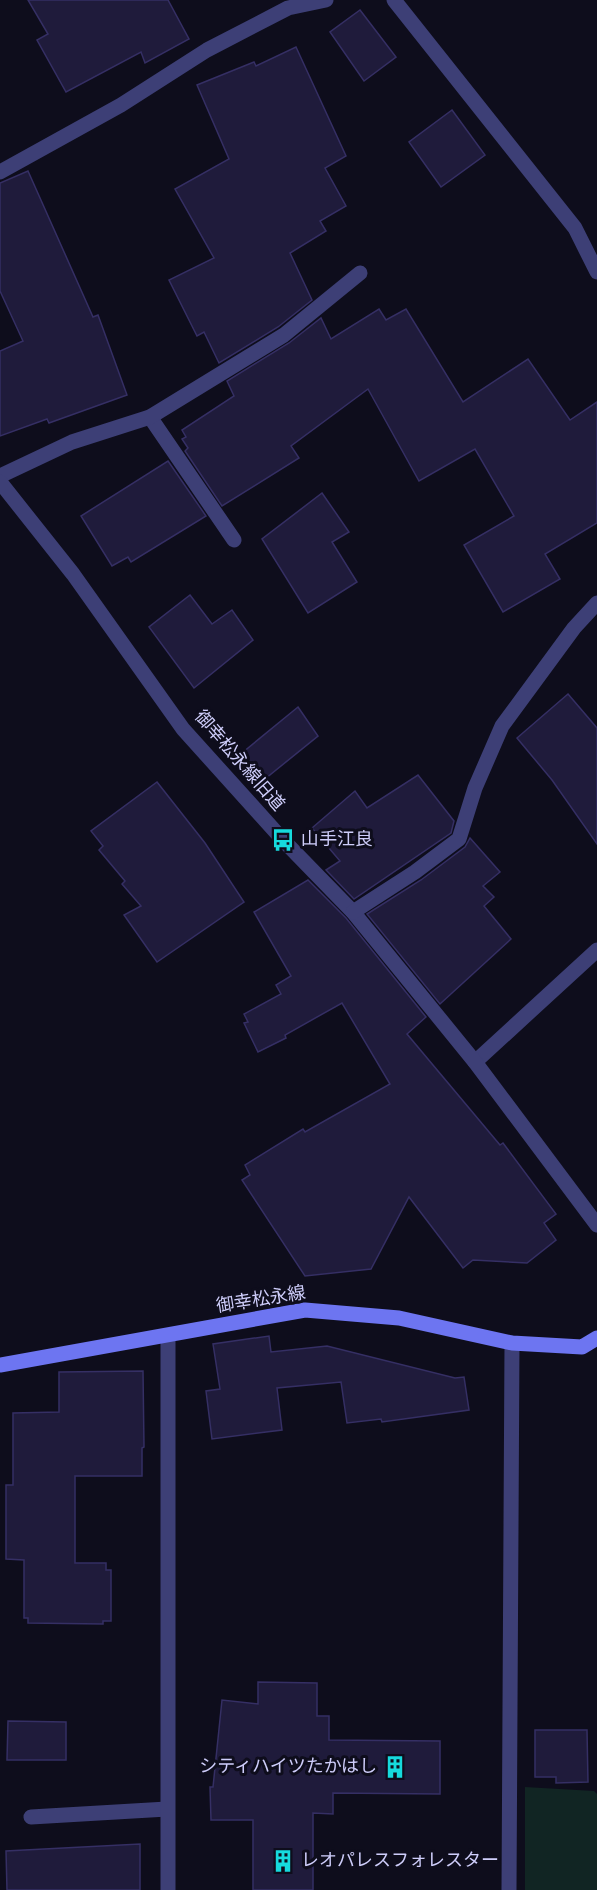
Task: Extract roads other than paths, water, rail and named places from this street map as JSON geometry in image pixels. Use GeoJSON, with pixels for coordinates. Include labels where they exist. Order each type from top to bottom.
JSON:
{"type":"FeatureCollection","features":[{"type":"Feature","properties":{"kind":"main road","name":"御幸松永線"},"geometry":{"type":"LineString","coordinates":[[0,1365],[305,1310],[399,1318],[512,1343],[582,1347],[597,1338]]}},
{"type":"Feature","properties":{"kind":"street"},"geometry":{"type":"LineString","coordinates":[[0,172],[121,105],[207,50],[288,8],[326,0]]}},
{"type":"Feature","properties":{"kind":"street"},"geometry":{"type":"LineString","coordinates":[[394,0],[486,119],[575,228],[597,272]]}},
{"type":"Feature","properties":{"kind":"street"},"geometry":{"type":"LineString","coordinates":[[0,476],[72,442],[150,417],[284,335],[360,273]]}},
{"type":"Feature","properties":{"kind":"street"},"geometry":{"type":"LineString","coordinates":[[150,417],[234,540]]}},
{"type":"Feature","properties":{"kind":"street","name":"御幸松永線旧道"},"geometry":{"type":"LineString","coordinates":[[0,482],[73,574],[183,729],[283,840],[353,912],[476,1062],[597,1225]]}},
{"type":"Feature","properties":{"kind":"street"},"geometry":{"type":"LineString","coordinates":[[353,912],[415,872],[459,839],[475,788],[502,726],[574,628],[597,603]]}},
{"type":"Feature","properties":{"kind":"street"},"geometry":{"type":"LineString","coordinates":[[476,1062],[597,950]]}},
{"type":"Feature","properties":{"kind":"street"},"geometry":{"type":"LineString","coordinates":[[168,1336],[168,1890]]}},
{"type":"Feature","properties":{"kind":"street"},"geometry":{"type":"LineString","coordinates":[[509,1890],[512,1343]]}},
{"type":"Feature","properties":{"kind":"street"},"geometry":{"type":"LineString","coordinates":[[31,1817],[167,1809]]}},
{"type":"Feature","properties":{"kind":"place","name":"山手江良"},"geometry":{"type":"Point","coordinates":[283,840]}},
{"type":"Feature","properties":{"kind":"place","name":"シティハイツたかはし"},"geometry":{"type":"Point","coordinates":[395,1767]}},
{"type":"Feature","properties":{"kind":"place","name":"レオパレスフォレスター"},"geometry":{"type":"Point","coordinates":[283,1861]}}]}
